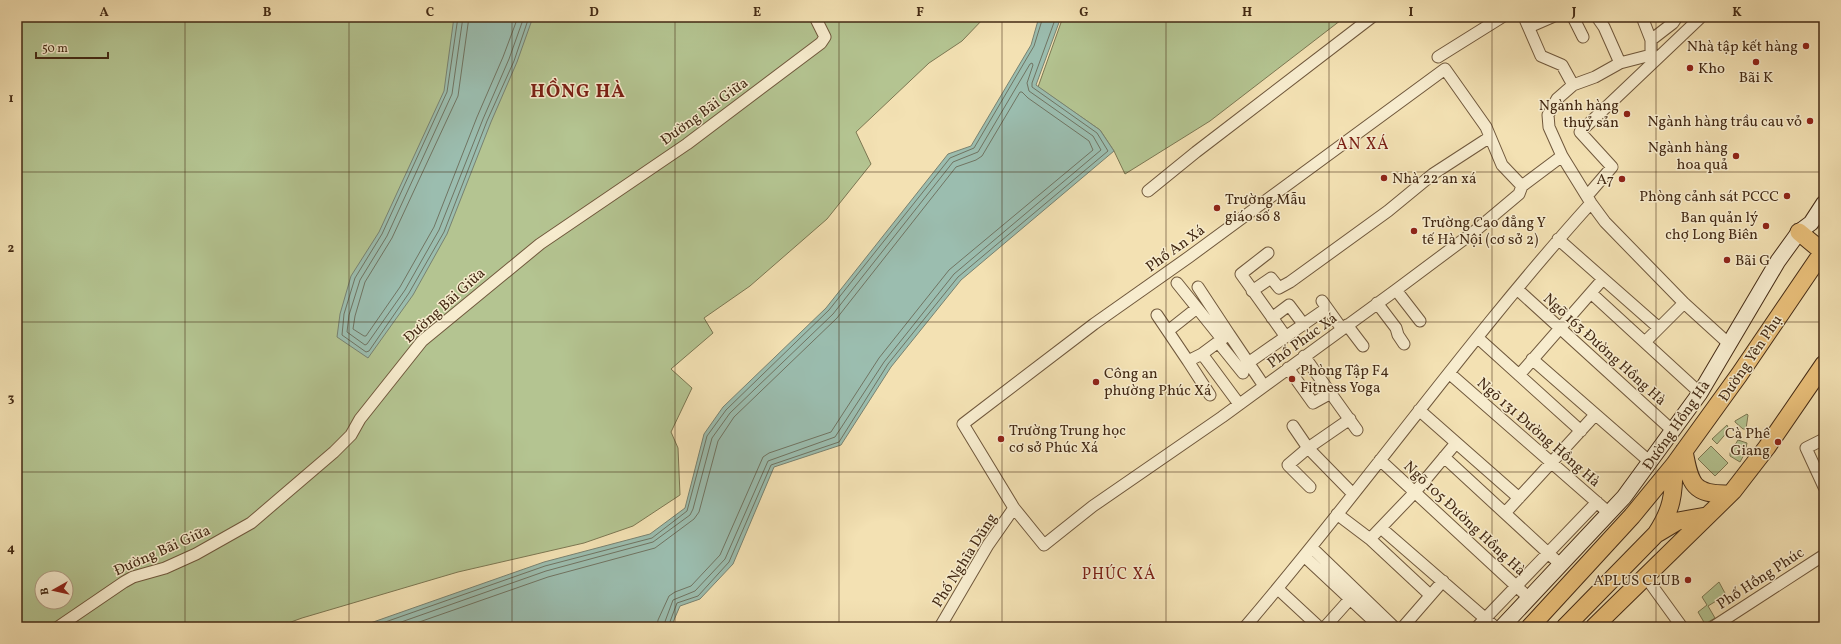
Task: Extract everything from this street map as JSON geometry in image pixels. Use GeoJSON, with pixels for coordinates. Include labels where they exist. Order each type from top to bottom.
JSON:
{"type":"FeatureCollection","features":[{"type":"Feature","properties":{"kind":"main road"},"geometry":{"type":"LineString","coordinates":[[1799,232],[1824,251]]}},
{"type":"Feature","properties":{"kind":"main road","name":"Đường Yên Phụ"},"geometry":{"type":"LineString","coordinates":[[1530,627],[1632,516],[1674,465],[1739,375],[1824,251]]}},
{"type":"Feature","properties":{"kind":"main road"},"geometry":{"type":"LineString","coordinates":[[1594,627],[1729,494],[1767,447],[1824,364]]}},
{"type":"Feature","properties":{"kind":"main road"},"geometry":{"type":"LineString","coordinates":[[1684,451],[1690,477],[1698,488],[1710,494],[1729,494]]}},
{"type":"Feature","properties":{"kind":"main road"},"geometry":{"type":"LineString","coordinates":[[1565,627],[1656,534],[1665,521],[1670,509],[1674,487],[1674,465]]}},
{"type":"Feature","properties":{"kind":"main road"},"geometry":{"type":"LineString","coordinates":[[1656,534],[1678,520],[1706,516]]}},
{"type":"Feature","properties":{"kind":"street","name":"Đường Bãi Giữa"},"geometry":{"type":"LineString","coordinates":[[58,627],[133,577],[165,568],[196,554],[251,523],[351,436],[360,419],[422,341],[540,244],[687,144],[821,43],[825,37],[815,17]]}},
{"type":"Feature","properties":{"kind":"street"},"geometry":{"type":"LineString","coordinates":[[1148,191],[1196,152],[1372,17]]}},
{"type":"Feature","properties":{"kind":"street"},"geometry":{"type":"LineString","coordinates":[[1438,57],[1502,17]]}},
{"type":"Feature","properties":{"kind":"street"},"geometry":{"type":"LineString","coordinates":[[1552,17],[1527,22],[1541,56],[1562,65],[1573,85]]}},
{"type":"Feature","properties":{"kind":"street"},"geometry":{"type":"LineString","coordinates":[[1573,17],[1583,37]]}},
{"type":"Feature","properties":{"kind":"street"},"geometry":{"type":"LineString","coordinates":[[1597,17],[1604,27],[1620,63]]}},
{"type":"Feature","properties":{"kind":"street"},"geometry":{"type":"LineString","coordinates":[[1642,17],[1651,40],[1651,55],[1620,63],[1595,77],[1573,85],[1557,99],[1548,115],[1549,127],[1562,156],[1589,200],[1605,222],[1684,303],[1728,343]]}},
{"type":"Feature","properties":{"kind":"street"},"geometry":{"type":"LineString","coordinates":[[1651,40],[1673,23],[1677,17]]}},
{"type":"Feature","properties":{"kind":"street"},"geometry":{"type":"LineString","coordinates":[[1245,627],[1312,547],[1419,410],[1558,239],[1589,200],[1612,167],[1580,132],[1701,17]]}},
{"type":"Feature","properties":{"kind":"street","name":"Phố An Xá"},"geometry":{"type":"LineString","coordinates":[[1014,508],[962,424],[1094,324],[1189,257],[1444,69],[1486,127],[1490,137]]}},
{"type":"Feature","properties":{"kind":"street"},"geometry":{"type":"LineString","coordinates":[[1252,291],[1271,278],[1279,288],[1290,282],[1388,212],[1433,174],[1490,137],[1502,165],[1522,186]]}},
{"type":"Feature","properties":{"kind":"street","name":"Phố Phúc Xá"},"geometry":{"type":"LineString","coordinates":[[1014,508],[1044,545],[1093,506],[1239,404],[1475,231],[1519,194],[1522,186],[1562,156]]}},
{"type":"Feature","properties":{"kind":"street","name":"Đường Hồng Hà"},"geometry":{"type":"LineString","coordinates":[[1502,627],[1624,497],[1700,393],[1728,343],[1778,261],[1799,232],[1811,223],[1824,203]]}},
{"type":"Feature","properties":{"kind":"street"},"geometry":{"type":"LineString","coordinates":[[1558,239],[1659,328]]}},
{"type":"Feature","properties":{"kind":"street"},"geometry":{"type":"LineString","coordinates":[[1268,253],[1240,274],[1286,337]]}},
{"type":"Feature","properties":{"kind":"street"},"geometry":{"type":"LineString","coordinates":[[1518,375],[1603,279]]}},
{"type":"Feature","properties":{"kind":"street"},"geometry":{"type":"LineString","coordinates":[[1177,283],[1246,368],[1264,386]]}},
{"type":"Feature","properties":{"kind":"street"},"geometry":{"type":"LineString","coordinates":[[1198,287],[1223,338]]}},
{"type":"Feature","properties":{"kind":"street"},"geometry":{"type":"LineString","coordinates":[[1396,290],[1420,321]]}},
{"type":"Feature","properties":{"kind":"street","name":"Ngõ 163 Đường Hồng Hà"},"geometry":{"type":"LineString","coordinates":[[1517,290],[1673,430]]}},
{"type":"Feature","properties":{"kind":"street"},"geometry":{"type":"LineString","coordinates":[[1591,293],[1700,393]]}},
{"type":"Feature","properties":{"kind":"street"},"geometry":{"type":"LineString","coordinates":[[1377,303],[1396,328],[1398,335],[1404,344]]}},
{"type":"Feature","properties":{"kind":"street"},"geometry":{"type":"LineString","coordinates":[[1645,342],[1684,303]]}},
{"type":"Feature","properties":{"kind":"street"},"geometry":{"type":"LineString","coordinates":[[1272,318],[1289,305],[1304,325]]}},
{"type":"Feature","properties":{"kind":"street"},"geometry":{"type":"LineString","coordinates":[[1246,368],[1304,325],[1324,305],[1363,346]]}},
{"type":"Feature","properties":{"kind":"street"},"geometry":{"type":"LineString","coordinates":[[1168,331],[1197,308]]}},
{"type":"Feature","properties":{"kind":"street"},"geometry":{"type":"LineString","coordinates":[[1157,315],[1210,395]]}},
{"type":"Feature","properties":{"kind":"street"},"geometry":{"type":"LineString","coordinates":[[1188,361],[1202,354],[1223,338]]}},
{"type":"Feature","properties":{"kind":"street"},"geometry":{"type":"LineString","coordinates":[[1478,338],[1581,431]]}},
{"type":"Feature","properties":{"kind":"street"},"geometry":{"type":"LineString","coordinates":[[1202,354],[1239,404]]}},
{"type":"Feature","properties":{"kind":"street"},"geometry":{"type":"LineString","coordinates":[[1304,356],[1357,430]]}},
{"type":"Feature","properties":{"kind":"street"},"geometry":{"type":"LineString","coordinates":[[1532,359],[1650,462]]}},
{"type":"Feature","properties":{"kind":"street"},"geometry":{"type":"LineString","coordinates":[[1288,368],[1313,403],[1331,393]]}},
{"type":"Feature","properties":{"kind":"street","name":"Ngõ 131 Đường Hồng Hà"},"geometry":{"type":"LineString","coordinates":[[1449,373],[1609,513]]}},
{"type":"Feature","properties":{"kind":"street"},"geometry":{"type":"LineString","coordinates":[[1419,410],[1518,498]]}},
{"type":"Feature","properties":{"kind":"street"},"geometry":{"type":"LineString","coordinates":[[1505,513],[1595,415]]}},
{"type":"Feature","properties":{"kind":"street"},"geometry":{"type":"LineString","coordinates":[[1310,487],[1288,465],[1308,448],[1350,419]]}},
{"type":"Feature","properties":{"kind":"street"},"geometry":{"type":"LineString","coordinates":[[1292,426],[1308,448],[1353,494]]}},
{"type":"Feature","properties":{"kind":"street"},"geometry":{"type":"LineString","coordinates":[[1824,439],[1806,448],[1824,487]]}},
{"type":"Feature","properties":{"kind":"street"},"geometry":{"type":"LineString","coordinates":[[1370,539],[1415,492],[1456,443]]}},
{"type":"Feature","properties":{"kind":"street"},"geometry":{"type":"LineString","coordinates":[[1444,458],[1560,564]]}},
{"type":"Feature","properties":{"kind":"street","name":"Ngõ 105 Đường Hồng Hà"},"geometry":{"type":"LineString","coordinates":[[1380,460],[1529,598]]}},
{"type":"Feature","properties":{"kind":"street"},"geometry":{"type":"LineString","coordinates":[[1477,627],[1597,502]]}},
{"type":"Feature","properties":{"kind":"street","name":"Phố Nghĩa Dũng"},"geometry":{"type":"LineString","coordinates":[[940,627],[988,545],[1014,508]]}},
{"type":"Feature","properties":{"kind":"street"},"geometry":{"type":"LineString","coordinates":[[1337,514],[1370,539],[1430,595]]}},
{"type":"Feature","properties":{"kind":"street"},"geometry":{"type":"LineString","coordinates":[[1381,528],[1495,627]]}},
{"type":"Feature","properties":{"kind":"street"},"geometry":{"type":"LineString","coordinates":[[1312,547],[1394,627]]}},
{"type":"Feature","properties":{"kind":"street","name":"Phố Hồng Phúc"},"geometry":{"type":"LineString","coordinates":[[1713,627],[1824,555]]}},
{"type":"Feature","properties":{"kind":"street"},"geometry":{"type":"LineString","coordinates":[[1304,556],[1380,627]]}},
{"type":"Feature","properties":{"kind":"street"},"geometry":{"type":"LineString","coordinates":[[1645,576],[1682,627]]}},
{"type":"Feature","properties":{"kind":"street"},"geometry":{"type":"LineString","coordinates":[[1402,627],[1443,581]]}},
{"type":"Feature","properties":{"kind":"street"},"geometry":{"type":"LineString","coordinates":[[1278,589],[1319,627]]}},
{"type":"Feature","properties":{"kind":"street"},"geometry":{"type":"LineString","coordinates":[[1325,627],[1350,599]]}},
{"type":"Feature","properties":{"kind":"green space"},"geometry":{"type":"Polygon","coordinates":[[[17,17],[985,17],[962,41],[929,63],[856,132],[871,164],[827,219],[750,286],[704,318],[713,333],[671,369],[692,388],[671,432],[678,448],[680,495],[633,526],[584,543],[458,572],[302,618],[277,627],[17,627],[17,17]]]}},
{"type":"Feature","properties":{"kind":"green space"},"geometry":{"type":"Polygon","coordinates":[[[1063,17],[1345,17],[1210,121],[1125,174],[1114,151],[1100,130],[1038,87],[1063,17]]]}},
{"type":"Feature","properties":{"kind":"green space"},"geometry":{"type":"Polygon","coordinates":[[[1747,414],[1746,429],[1743,429],[1735,421],[1747,414]]]}},
{"type":"Feature","properties":{"kind":"green space"},"geometry":{"type":"Polygon","coordinates":[[[1727,425],[1729,430],[1717,444],[1712,439],[1727,425]]]}},
{"type":"Feature","properties":{"kind":"green space"},"geometry":{"type":"Polygon","coordinates":[[[1738,440],[1747,443],[1745,453],[1740,462],[1730,456],[1730,453],[1738,440]]]}},
{"type":"Feature","properties":{"kind":"green space"},"geometry":{"type":"Polygon","coordinates":[[[1711,446],[1728,463],[1715,476],[1698,459],[1711,446]]]}},
{"type":"Feature","properties":{"kind":"green space"},"geometry":{"type":"Polygon","coordinates":[[[1719,582],[1726,595],[1708,606],[1715,618],[1705,624],[1698,612],[1707,605],[1702,597],[1719,582]]]}},
{"type":"Feature","properties":{"kind":"water"},"geometry":{"type":"Polygon","coordinates":[[[454,17],[533,17],[517,62],[491,122],[447,234],[413,295],[368,358],[337,337],[340,314],[351,276],[379,232],[444,91],[454,17]]]}},
{"type":"Feature","properties":{"kind":"water"},"geometry":{"type":"Polygon","coordinates":[[[1039,17],[1061,17],[1036,85],[1100,130],[1114,151],[961,280],[891,367],[841,445],[774,467],[733,564],[700,599],[680,606],[671,627],[359,627],[544,562],[650,534],[685,508],[704,434],[723,407],[826,308],[948,154],[971,146],[1031,45],[1039,17]]]}},
{"type":"Feature","properties":{"kind":"place","name":"Nhà tập kết hàng"},"geometry":{"type":"Point","coordinates":[1806,46]}},
{"type":"Feature","properties":{"kind":"place","name":"Bãi K"},"geometry":{"type":"Point","coordinates":[1756,62]}},
{"type":"Feature","properties":{"kind":"place","name":"Kho"},"geometry":{"type":"Point","coordinates":[1690,68]}},
{"type":"Feature","properties":{"kind":"place","name":"Ngành hàng thuỷ sản"},"geometry":{"type":"Point","coordinates":[1627,114]}},
{"type":"Feature","properties":{"kind":"place","name":"Ngành hàng trầu cau vỏ"},"geometry":{"type":"Point","coordinates":[1810,121]}},
{"type":"Feature","properties":{"kind":"place","name":"Ngành hàng hoa quả"},"geometry":{"type":"Point","coordinates":[1736,156]}},
{"type":"Feature","properties":{"kind":"place","name":"Nhà 22 an xá"},"geometry":{"type":"Point","coordinates":[1384,178]}},
{"type":"Feature","properties":{"kind":"place","name":"A7"},"geometry":{"type":"Point","coordinates":[1622,179]}},
{"type":"Feature","properties":{"kind":"place","name":"Phòng cảnh sát PCCC"},"geometry":{"type":"Point","coordinates":[1787,196]}},
{"type":"Feature","properties":{"kind":"place","name":"Trường Mẫu giáo số 8"},"geometry":{"type":"Point","coordinates":[1217,208]}},
{"type":"Feature","properties":{"kind":"place","name":"Ban quản lý chợ Long Biên"},"geometry":{"type":"Point","coordinates":[1766,226]}},
{"type":"Feature","properties":{"kind":"place","name":"Trường Cao đẳng Y tế Hà Nội (cơ sở 2)"},"geometry":{"type":"Point","coordinates":[1414,231]}},
{"type":"Feature","properties":{"kind":"place","name":"Bãi G"},"geometry":{"type":"Point","coordinates":[1727,260]}},
{"type":"Feature","properties":{"kind":"place","name":"Phòng Tập F4 Fitness Yoga"},"geometry":{"type":"Point","coordinates":[1292,379]}},
{"type":"Feature","properties":{"kind":"place","name":"Công an phường Phúc Xá"},"geometry":{"type":"Point","coordinates":[1096,382]}},
{"type":"Feature","properties":{"kind":"place","name":"Trường Trung học cơ sở Phúc Xá"},"geometry":{"type":"Point","coordinates":[1001,439]}},
{"type":"Feature","properties":{"kind":"place","name":"Cà Phê Giang"},"geometry":{"type":"Point","coordinates":[1778,442]}},
{"type":"Feature","properties":{"kind":"place","name":"APLUS CLUB"},"geometry":{"type":"Point","coordinates":[1688,580]}},
{"type":"Feature","properties":{"kind":"district","name":"HỒNG HÀ"},"geometry":{"type":"Point","coordinates":[578,90]}},
{"type":"Feature","properties":{"kind":"district","name":"AN XÁ"},"geometry":{"type":"Point","coordinates":[1363,143]}},
{"type":"Feature","properties":{"kind":"district","name":"PHÚC XÁ"},"geometry":{"type":"Point","coordinates":[1119,573]}}]}
